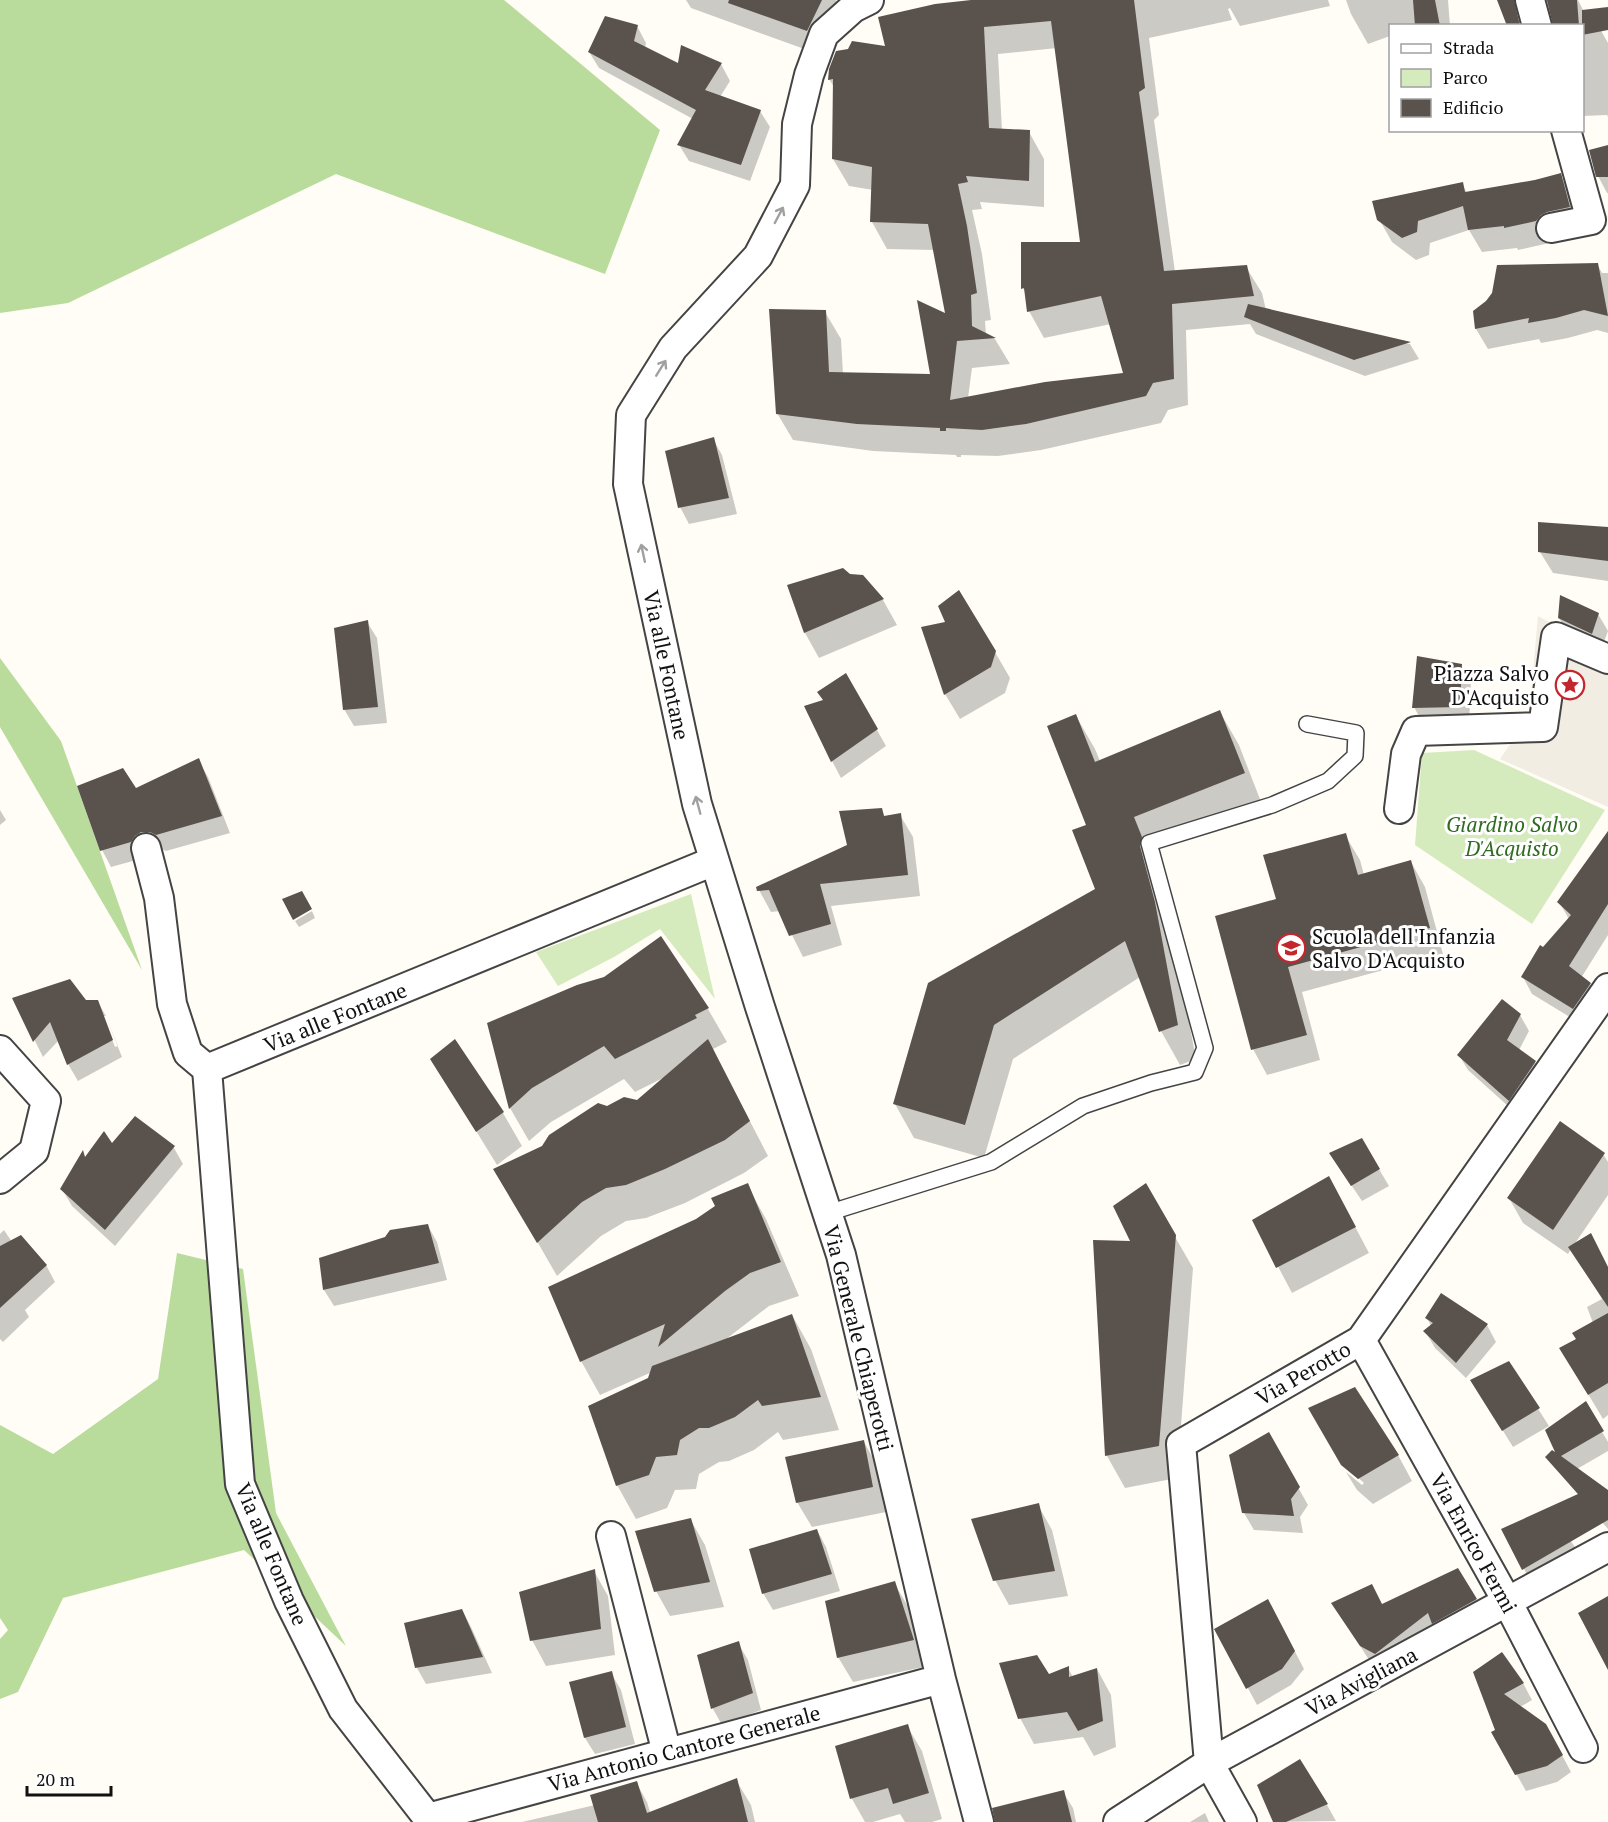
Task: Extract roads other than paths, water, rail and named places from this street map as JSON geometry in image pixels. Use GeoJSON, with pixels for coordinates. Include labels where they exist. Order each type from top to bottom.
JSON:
{"type":"FeatureCollection","features":[{"type":"Feature","properties":{"kind":"street","name":"Via alle Fontane"},"geometry":{"type":"LineString","coordinates":[[429,1820],[343,1709],[289,1601],[240,1484],[207,1069],[714,861],[697,804],[628,484],[631,416],[673,348],[758,256],[795,185],[797,124],[809,75],[824,34],[853,8],[869,0]]}},
{"type":"Feature","properties":{"kind":"street"},"geometry":{"type":"LineString","coordinates":[[1530,0],[1536,24]]}},
{"type":"Feature","properties":{"kind":"street"},"geometry":{"type":"LineString","coordinates":[[1551,228],[1591,220],[1567,132]]}},
{"type":"Feature","properties":{"kind":"street"},"geometry":{"type":"LineString","coordinates":[[1399,809],[1406,754],[1416,731],[1543,727],[1556,637],[1608,659]]}},
{"type":"Feature","properties":{"kind":"street"},"geometry":{"type":"LineString","coordinates":[[146,848],[159,898],[172,1004],[188,1053],[207,1069]]}},
{"type":"Feature","properties":{"kind":"street","name":"Via Generale Chiaperotti"},"geometry":{"type":"LineString","coordinates":[[714,861],[841,1255],[941,1678],[979,1822]]}},
{"type":"Feature","properties":{"kind":"street","name":"Via Perotto"},"geometry":{"type":"LineString","coordinates":[[1209,1763],[1181,1444],[1361,1340],[1608,987]]}},
{"type":"Feature","properties":{"kind":"street"},"geometry":{"type":"LineString","coordinates":[[0,1050],[46,1101],[34,1151],[0,1179]]}},
{"type":"Feature","properties":{"kind":"street","name":"Via Enrico Fermi"},"geometry":{"type":"LineString","coordinates":[[1361,1340],[1508,1603],[1583,1748]]}},
{"type":"Feature","properties":{"kind":"street"},"geometry":{"type":"LineString","coordinates":[[611,1536],[667,1753]]}},
{"type":"Feature","properties":{"kind":"street","name":"Via Avigliana"},"geometry":{"type":"LineString","coordinates":[[1118,1822],[1209,1763],[1608,1547]]}},
{"type":"Feature","properties":{"kind":"street","name":"Via Antonio Cantore Generale"},"geometry":{"type":"LineString","coordinates":[[429,1820],[941,1678]]}},
{"type":"Feature","properties":{"kind":"street"},"geometry":{"type":"LineString","coordinates":[[1209,1763],[1242,1822]]}},
{"type":"Feature","properties":{"kind":"lane"},"geometry":{"type":"LineString","coordinates":[[828,1213],[992,1162],[1083,1106],[1151,1083],[1195,1072],[1205,1048],[1149,843],[1272,805],[1328,781],[1355,756],[1356,733],[1307,724]]}},
{"type":"Feature","properties":{"kind":"place","name":"Piazza Salvo D'Acquisto"},"geometry":{"type":"Point","coordinates":[1570,685]}},
{"type":"Feature","properties":{"kind":"place","name":"Scuola dell'Infanzia Salvo D'Acquisto"},"geometry":{"type":"Point","coordinates":[1291,948]}},
{"type":"Feature","properties":{"kind":"park label","name":"Giardino Salvo D'Acquisto"},"geometry":{"type":"Point","coordinates":[1512,836]}}]}
